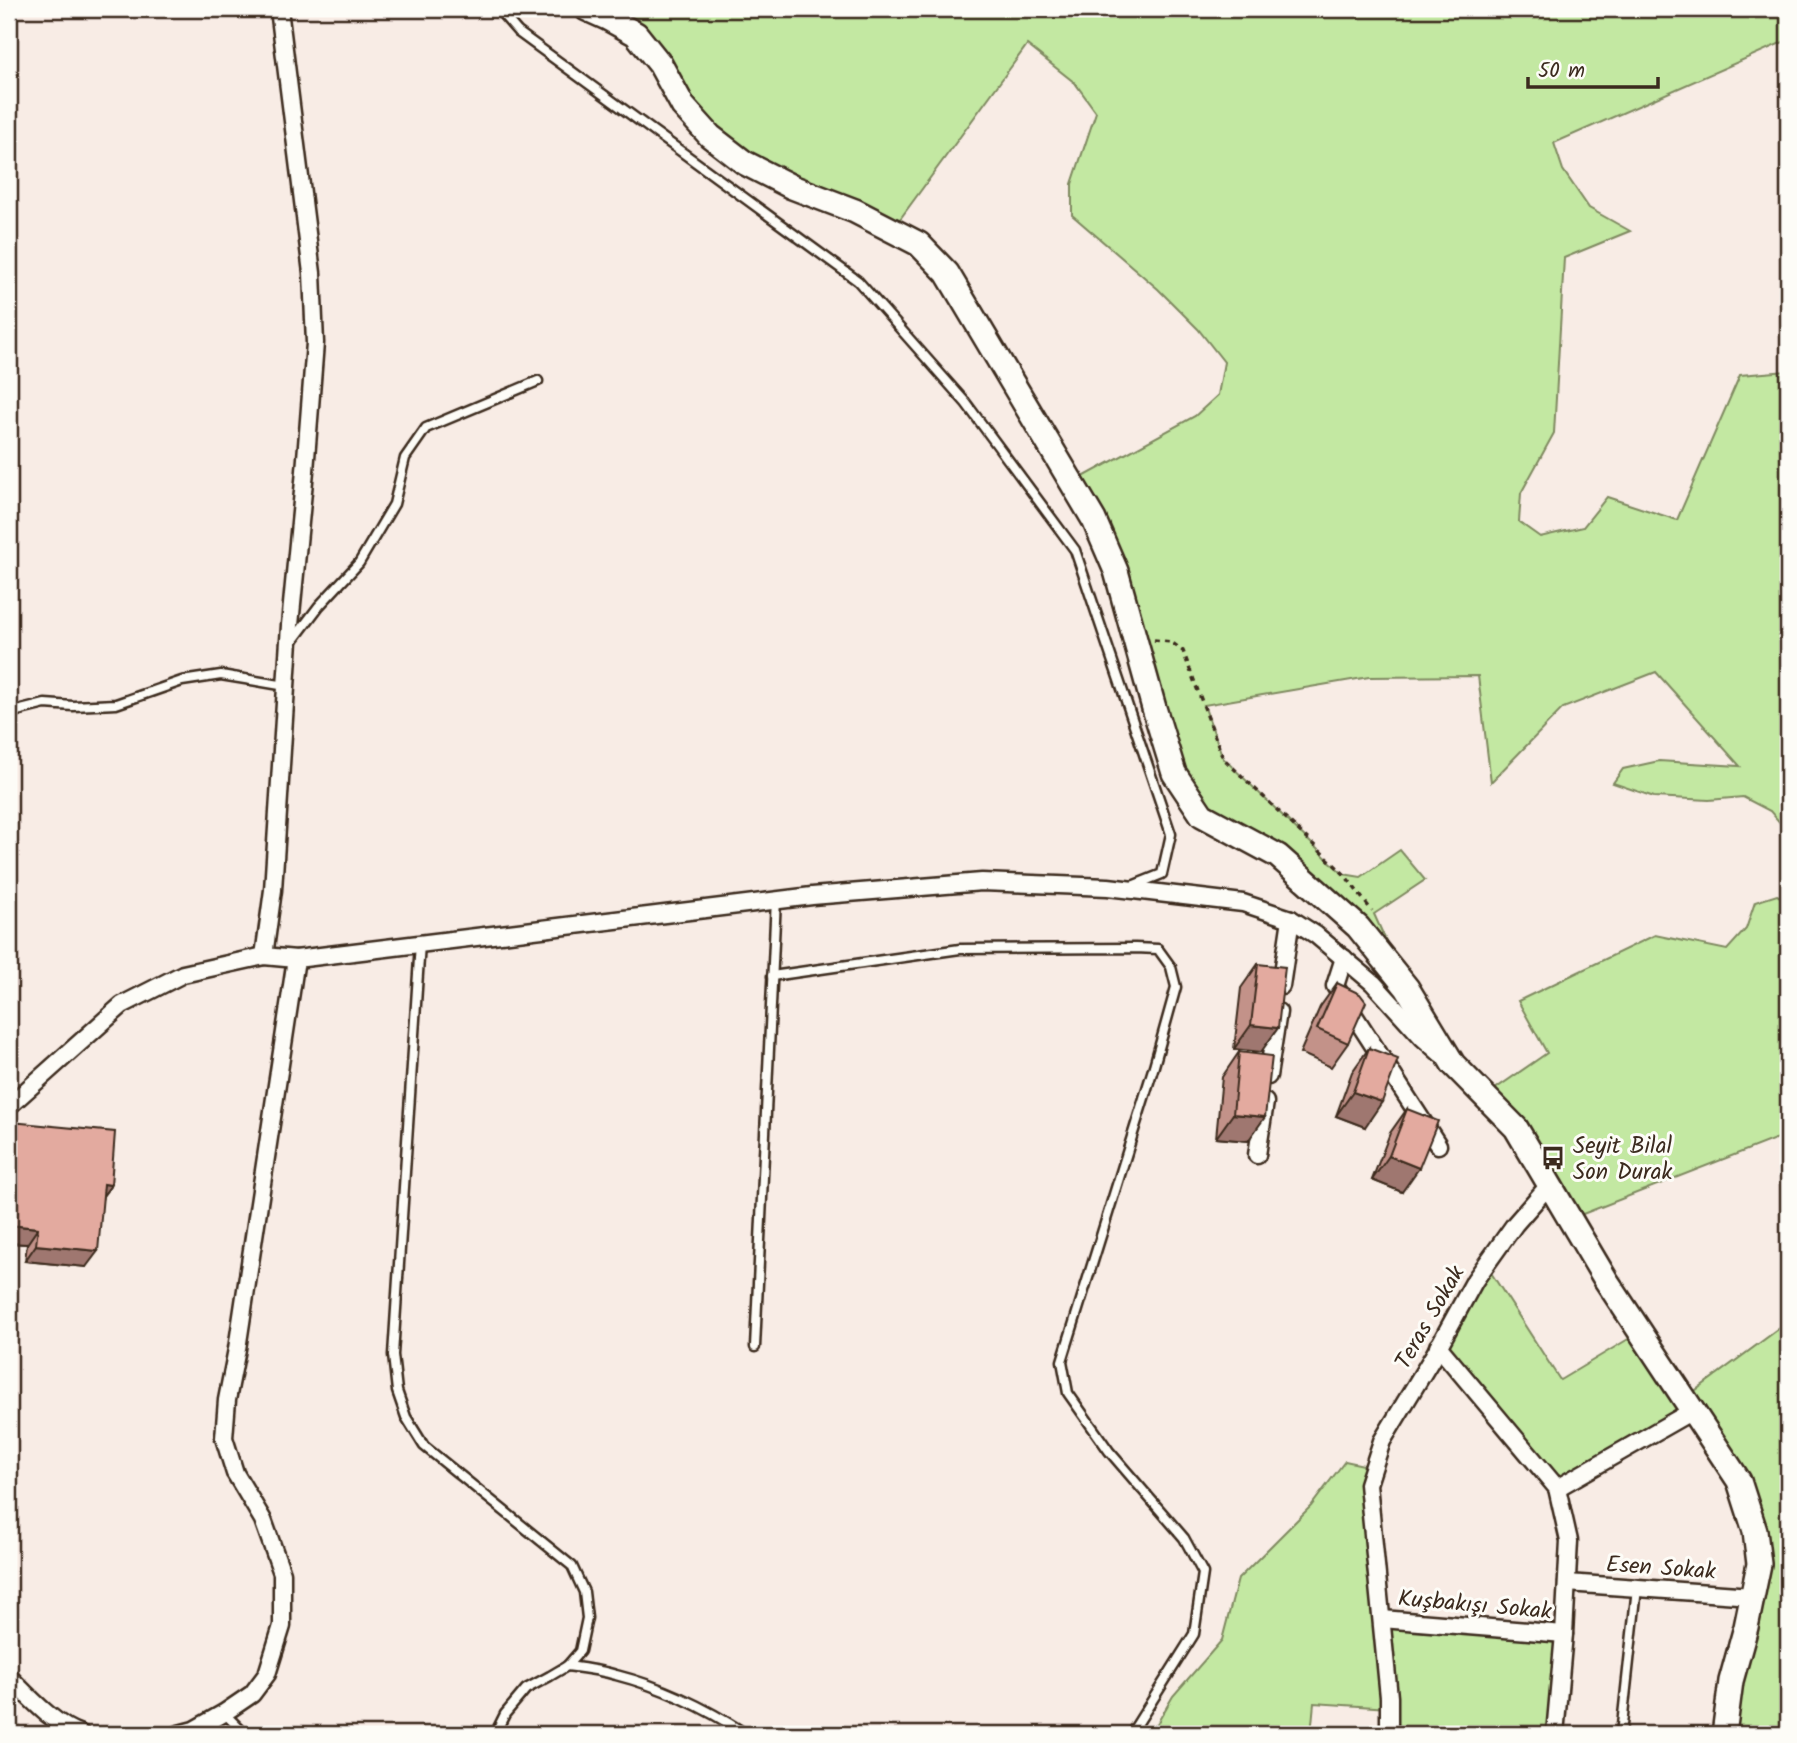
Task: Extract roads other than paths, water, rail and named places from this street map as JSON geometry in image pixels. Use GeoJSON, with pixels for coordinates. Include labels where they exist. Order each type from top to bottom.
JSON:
{"type":"FeatureCollection","features":[{"type":"Feature","properties":{"kind":"street"},"geometry":{"type":"LineString","coordinates":[[264,956],[273,890],[288,646],[315,343],[312,273],[279,9]]}},
{"type":"Feature","properties":{"kind":"street"},"geometry":{"type":"LineString","coordinates":[[587,9],[636,34],[660,64],[682,106],[710,136],[745,163],[792,187],[855,211],[919,244],[947,272],[1094,520],[1116,570],[1174,773],[1202,815],[1278,856],[1357,926],[1407,988],[1453,1064]]}},
{"type":"Feature","properties":{"kind":"street"},"geometry":{"type":"LineString","coordinates":[[9,1106],[122,1006],[183,974],[264,956],[296,959],[776,899],[982,882],[1126,889],[1243,903],[1291,919],[1316,935],[1373,983],[1423,1038],[1453,1064],[1516,1128],[1606,1280],[1739,1481],[1755,1531],[1759,1564],[1731,1681],[1724,1734]]}},
{"type":"Feature","properties":{"kind":"street"},"geometry":{"type":"LineString","coordinates":[[1257,1155],[1291,919]]}},
{"type":"Feature","properties":{"kind":"street"},"geometry":{"type":"LineString","coordinates":[[1344,958],[1335,986],[1438,1145]]}},
{"type":"Feature","properties":{"kind":"street"},"geometry":{"type":"LineString","coordinates":[[179,1734],[194,1731],[252,1694],[267,1674],[282,1626],[282,1573],[263,1520],[235,1473],[224,1438],[227,1400],[296,959]]}},
{"type":"Feature","properties":{"kind":"street","name":"Teras Sokak"},"geometry":{"type":"LineString","coordinates":[[1382,1619],[1368,1484],[1382,1441],[1475,1280],[1515,1224],[1549,1185]]}},
{"type":"Feature","properties":{"kind":"street"},"geometry":{"type":"LineString","coordinates":[[1438,1346],[1557,1488],[1569,1541],[1555,1734]]}},
{"type":"Feature","properties":{"kind":"street"},"geometry":{"type":"LineString","coordinates":[[1557,1488],[1692,1411]]}},
{"type":"Feature","properties":{"kind":"street","name":"Esen Sokak"},"geometry":{"type":"LineString","coordinates":[[1567,1583],[1752,1596]]}},
{"type":"Feature","properties":{"kind":"street"},"geometry":{"type":"LineString","coordinates":[[1382,1619],[1389,1697],[1389,1734]]}},
{"type":"Feature","properties":{"kind":"street","name":"Kuşbakışı Sokak"},"geometry":{"type":"LineString","coordinates":[[1382,1619],[1564,1634]]}},
{"type":"Feature","properties":{"kind":"street"},"geometry":{"type":"LineString","coordinates":[[9,1677],[40,1708],[73,1732],[81,1734]]}},
{"type":"Feature","properties":{"kind":"lane"},"geometry":{"type":"LineString","coordinates":[[498,9],[518,32],[858,281],[966,403],[1074,550],[1171,834],[1162,874],[1126,889]]}},
{"type":"Feature","properties":{"kind":"lane"},"geometry":{"type":"LineString","coordinates":[[288,646],[319,606],[359,563],[394,504],[405,458],[426,428],[538,381]]}},
{"type":"Feature","properties":{"kind":"lane"},"geometry":{"type":"LineString","coordinates":[[9,717],[17,711],[45,704],[116,704],[182,681],[221,675],[286,686]]}},
{"type":"Feature","properties":{"kind":"lane"},"geometry":{"type":"LineString","coordinates":[[755,1347],[776,899]]}},
{"type":"Feature","properties":{"kind":"lane"},"geometry":{"type":"LineString","coordinates":[[420,943],[393,1355],[397,1391],[406,1417],[424,1446],[572,1566],[584,1592],[587,1618],[580,1651],[567,1665],[526,1689],[505,1714],[495,1734]]}},
{"type":"Feature","properties":{"kind":"lane"},"geometry":{"type":"LineString","coordinates":[[772,976],[960,950],[1135,947],[1158,949],[1171,967],[1176,988],[1062,1362],[1068,1393],[1109,1451],[1184,1538],[1203,1573],[1194,1634],[1131,1734]]}},
{"type":"Feature","properties":{"kind":"lane"},"geometry":{"type":"LineString","coordinates":[[1620,1734],[1637,1588]]}},
{"type":"Feature","properties":{"kind":"lane"},"geometry":{"type":"LineString","coordinates":[[567,1665],[616,1675],[675,1694],[717,1715],[746,1734]]}},
{"type":"Feature","properties":{"kind":"lane"},"geometry":{"type":"LineString","coordinates":[[225,1713],[245,1734]]}},
{"type":"Feature","properties":{"kind":"place","name":"Seyit Bilal Son Durak"},"geometry":{"type":"Point","coordinates":[1553,1158]}}]}
